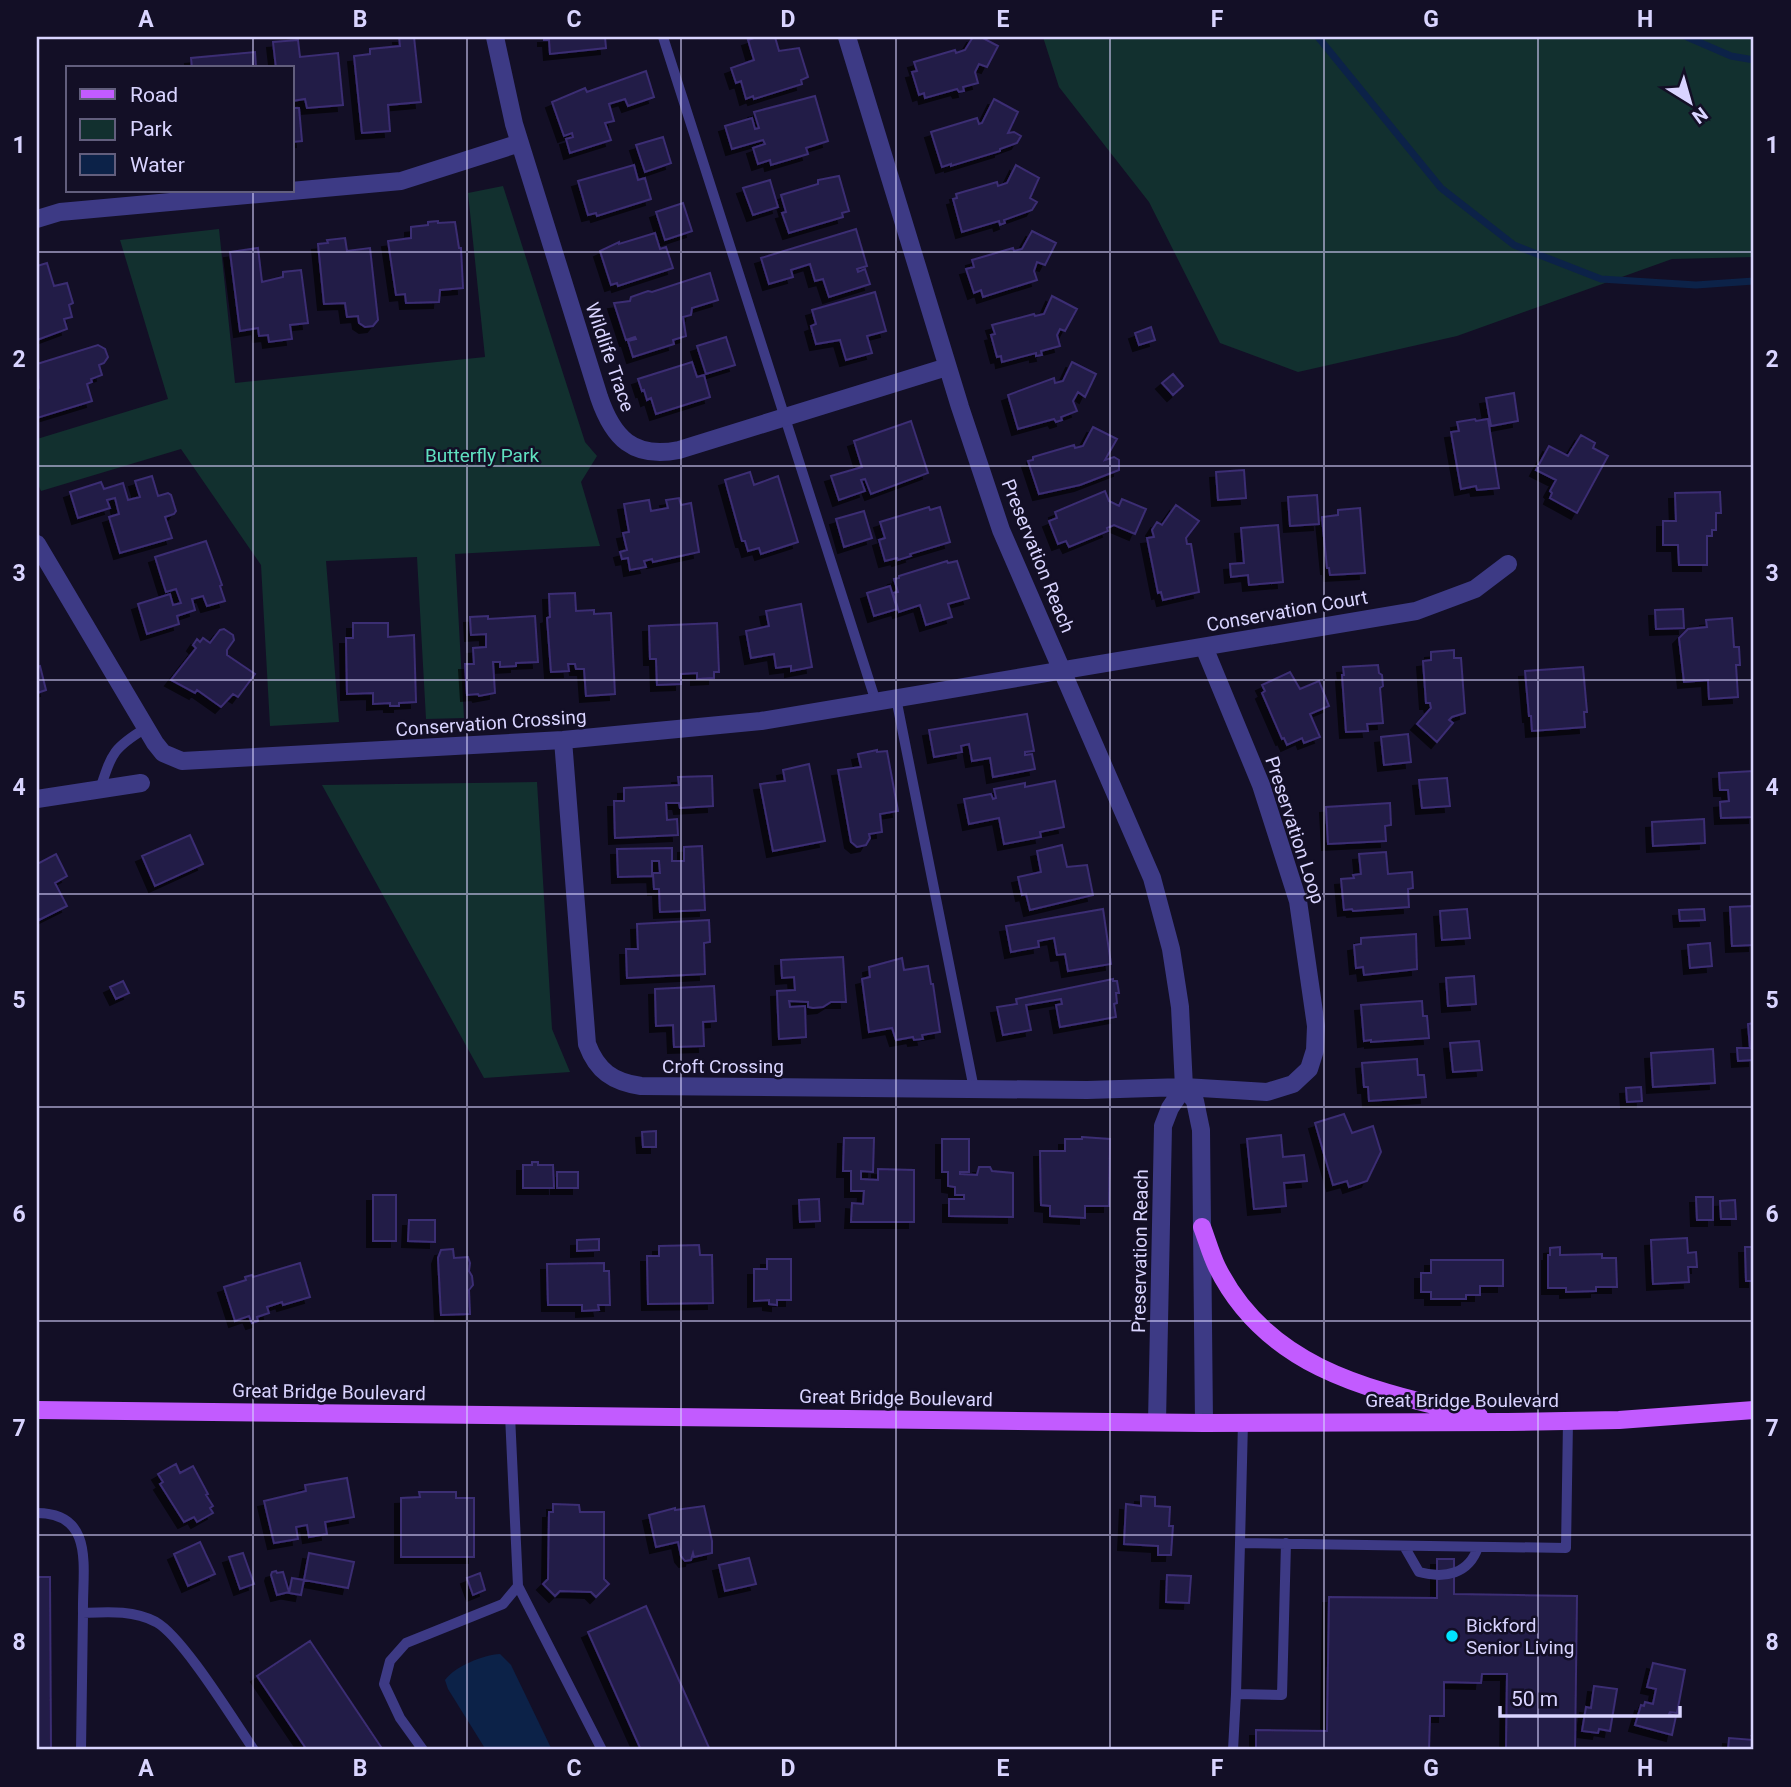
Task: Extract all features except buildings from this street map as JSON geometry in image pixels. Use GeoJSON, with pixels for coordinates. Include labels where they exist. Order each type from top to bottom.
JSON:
{"type":"FeatureCollection","features":[{"type":"Feature","properties":{"kind":"main road"},"geometry":{"type":"LineString","coordinates":[[1202,1227],[1217,1267],[1241,1305],[1268,1335],[1301,1359],[1380,1391],[1507,1422]]}},
{"type":"Feature","properties":{"kind":"main road","name":"Great Bridge Boulevard"},"geometry":{"type":"LineString","coordinates":[[37,1410],[1204,1423],[1619,1420],[1754,1410]]}},
{"type":"Feature","properties":{"kind":"street","name":"Wildlife Trace"},"geometry":{"type":"LineString","coordinates":[[495,37],[514,124],[599,397],[606,415],[622,438],[646,452],[662,454],[947,367]]}},
{"type":"Feature","properties":{"kind":"street","name":"Preservation Reach"},"geometry":{"type":"LineString","coordinates":[[847,37],[947,367],[1001,530],[1153,878],[1177,984],[1184,1087],[1195,1101],[1201,1130],[1204,1423]]}},
{"type":"Feature","properties":{"kind":"street"},"geometry":{"type":"LineString","coordinates":[[294,191],[401,181],[520,143]]}},
{"type":"Feature","properties":{"kind":"street"},"geometry":{"type":"LineString","coordinates":[[37,219],[61,212],[280,192]]}},
{"type":"Feature","properties":{"kind":"street","name":"Conservation Crossing"},"geometry":{"type":"LineString","coordinates":[[37,544],[146,728],[163,753],[182,761],[563,740],[761,721],[1062,670]]}},
{"type":"Feature","properties":{"kind":"street","name":"Conservation Court"},"geometry":{"type":"LineString","coordinates":[[1062,670],[1416,611],[1475,589],[1508,564]]}},
{"type":"Feature","properties":{"kind":"street","name":"Preservation Loop"},"geometry":{"type":"LineString","coordinates":[[1184,1087],[1267,1092],[1293,1084],[1309,1069],[1315,1050],[1316,1026],[1298,901],[1261,785],[1204,646]]}},
{"type":"Feature","properties":{"kind":"street","name":"Croft Crossing"},"geometry":{"type":"LineString","coordinates":[[563,740],[587,1044],[591,1056],[607,1075],[627,1084],[641,1086],[974,1089],[1184,1087]]}},
{"type":"Feature","properties":{"kind":"street"},"geometry":{"type":"LineString","coordinates":[[37,799],[141,783]]}},
{"type":"Feature","properties":{"kind":"street","name":"Preservation Reach"},"geometry":{"type":"LineString","coordinates":[[1157,1422],[1163,1126],[1170,1108],[1184,1087]]}},
{"type":"Feature","properties":{"kind":"lane"},"geometry":{"type":"LineString","coordinates":[[663,37],[876,702]]}},
{"type":"Feature","properties":{"kind":"lane"},"geometry":{"type":"LineString","coordinates":[[896,698],[974,1089]]}},
{"type":"Feature","properties":{"kind":"lane"},"geometry":{"type":"LineString","coordinates":[[100,789],[115,750],[122,742],[146,728]]}},
{"type":"Feature","properties":{"kind":"lane"},"geometry":{"type":"LineString","coordinates":[[510,1415],[517,1586],[602,1750]]}},
{"type":"Feature","properties":{"kind":"lane"},"geometry":{"type":"LineString","coordinates":[[1240,1543],[1566,1548],[1569,1421]]}},
{"type":"Feature","properties":{"kind":"lane"},"geometry":{"type":"LineString","coordinates":[[1233,1750],[1243,1423]]}},
{"type":"Feature","properties":{"kind":"lane"},"geometry":{"type":"LineString","coordinates":[[37,1513],[51,1513],[71,1522],[82,1539],[81,1750]]}},
{"type":"Feature","properties":{"kind":"lane"},"geometry":{"type":"LineString","coordinates":[[1236,1694],[1282,1695],[1286,1544]]}},
{"type":"Feature","properties":{"kind":"lane"},"geometry":{"type":"LineString","coordinates":[[1404,1546],[1419,1572],[1431,1576],[1459,1573],[1475,1558],[1478,1547]]}},
{"type":"Feature","properties":{"kind":"lane"},"geometry":{"type":"LineString","coordinates":[[423,1750],[400,1718],[384,1684],[390,1661],[406,1643],[503,1604],[517,1586]]}},
{"type":"Feature","properties":{"kind":"lane"},"geometry":{"type":"LineString","coordinates":[[83,1612],[127,1612],[157,1623],[178,1641],[254,1750]]}},
{"type":"Feature","properties":{"kind":"green space"},"geometry":{"type":"Polygon","coordinates":[[[1043,37],[1754,37],[1754,257],[1672,259],[1457,336],[1298,372],[1220,343],[1149,202],[1059,87],[1043,37]]]}},
{"type":"Feature","properties":{"kind":"green space","name":"Butterfly Park"},"geometry":{"type":"Polygon","coordinates":[[[503,186],[585,442],[597,456],[581,482],[600,546],[455,554],[464,718],[426,719],[417,557],[326,561],[339,722],[270,726],[261,565],[181,449],[41,491],[37,482],[37,439],[168,399],[120,240],[219,229],[235,383],[485,357],[468,193],[503,186]]]}},
{"type":"Feature","properties":{"kind":"green space"},"geometry":{"type":"Polygon","coordinates":[[[537,782],[552,1029],[570,1072],[484,1078],[322,785],[537,782]]]}},
{"type":"Feature","properties":{"kind":"water"},"geometry":{"type":"Polygon","coordinates":[[[500,1654],[511,1665],[552,1750],[486,1750],[448,1689],[445,1680],[455,1670],[478,1659],[500,1654]]]}},
{"type":"Feature","properties":{"kind":"waterway"},"geometry":{"type":"LineString","coordinates":[[1318,37],[1441,188],[1514,245],[1601,279],[1696,285],[1754,281]]}},
{"type":"Feature","properties":{"kind":"waterway"},"geometry":{"type":"LineString","coordinates":[[1687,37],[1731,56],[1754,60]]}},
{"type":"Feature","properties":{"kind":"place","name":"Bickford Senior Living"},"geometry":{"type":"Point","coordinates":[1452,1636]}}]}
